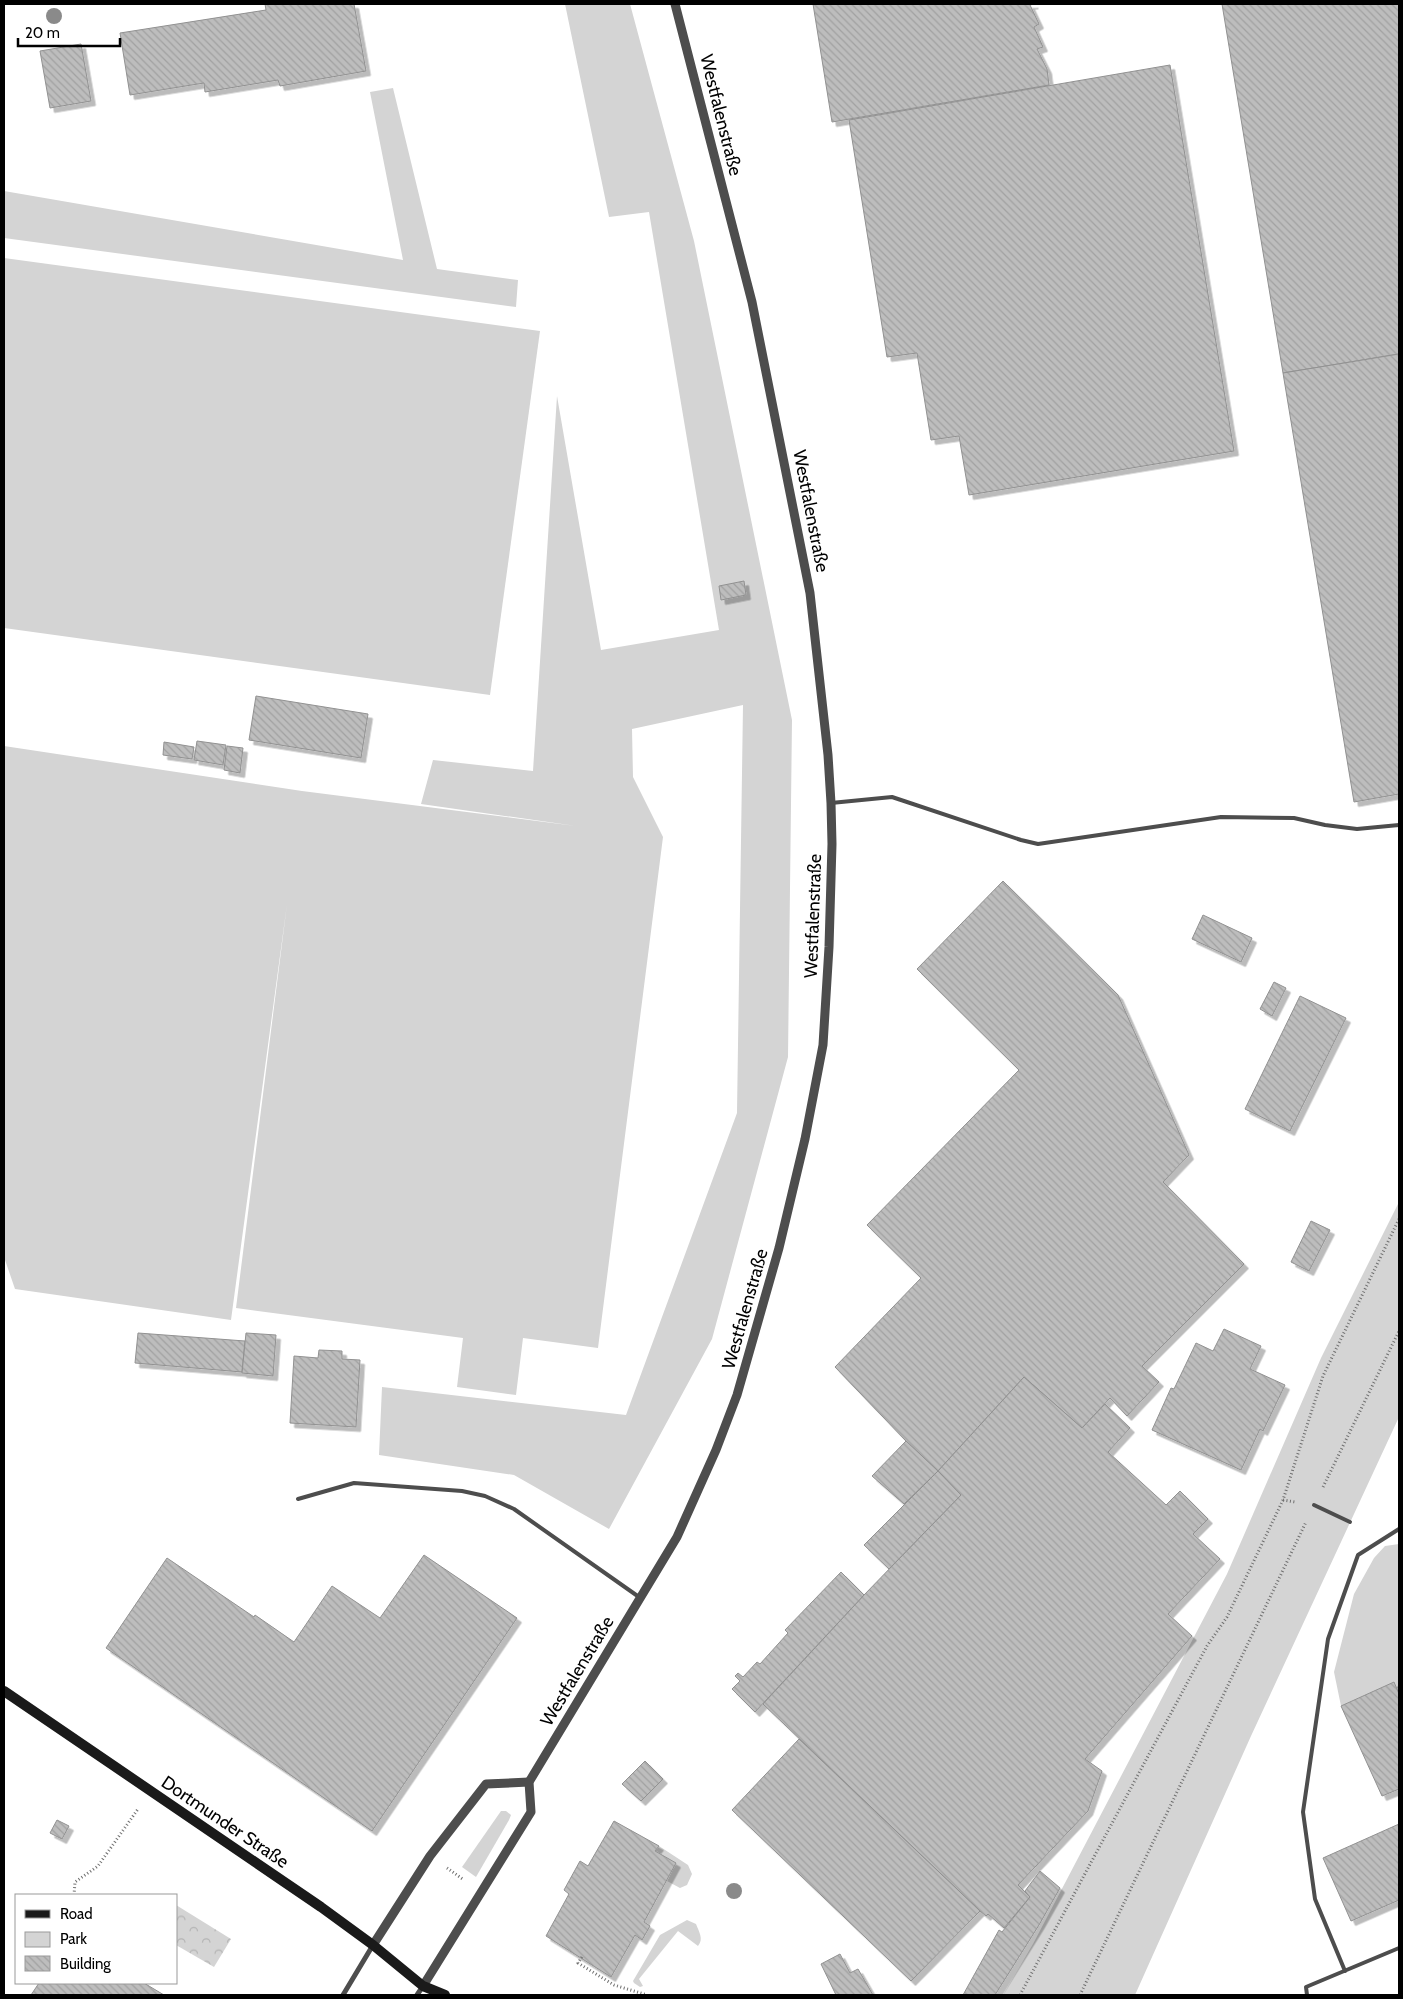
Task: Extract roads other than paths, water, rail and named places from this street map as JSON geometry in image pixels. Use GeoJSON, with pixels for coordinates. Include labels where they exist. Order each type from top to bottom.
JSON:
{"type":"FeatureCollection","features":[{"type":"Feature","properties":{"kind":"main road","name":"Dortmunder Straße"},"geometry":{"type":"LineString","coordinates":[[4,1691],[373,1945],[423,1986],[429,1995]]}},
{"type":"Feature","properties":{"kind":"main road","name":"Dortmunder Straße"},"geometry":{"type":"LineString","coordinates":[[423,1986],[445,1995]]}},
{"type":"Feature","properties":{"kind":"street","name":"Westfalenstraße"},"geometry":{"type":"LineString","coordinates":[[529,1782],[677,1537],[716,1450],[737,1395],[780,1248],[805,1139],[822,1045],[829,947],[832,844],[831,802],[827,746],[810,593],[752,302],[674,4]]}},
{"type":"Feature","properties":{"kind":"street"},"geometry":{"type":"LineString","coordinates":[[343,1995],[430,1856],[486,1784],[529,1782],[531,1812],[417,1995]]}},
{"type":"Feature","properties":{"kind":"lane"},"geometry":{"type":"LineString","coordinates":[[831,802],[892,797],[1038,844],[1221,817],[1294,818],[1325,825],[1357,829],[1399,826]]}},
{"type":"Feature","properties":{"kind":"lane"},"geometry":{"type":"LineString","coordinates":[[298,1499],[354,1483],[462,1491],[485,1496],[514,1509],[641,1598]]}},
{"type":"Feature","properties":{"kind":"lane"},"geometry":{"type":"LineString","coordinates":[[1314,1505],[1350,1522]]}},
{"type":"Feature","properties":{"kind":"lane"},"geometry":{"type":"LineString","coordinates":[[1345,1971],[1315,1899],[1303,1812],[1328,1639],[1358,1555],[1399,1529]]}},
{"type":"Feature","properties":{"kind":"lane"},"geometry":{"type":"LineString","coordinates":[[1307,1995],[1306,1987],[1399,1948]]}}]}
